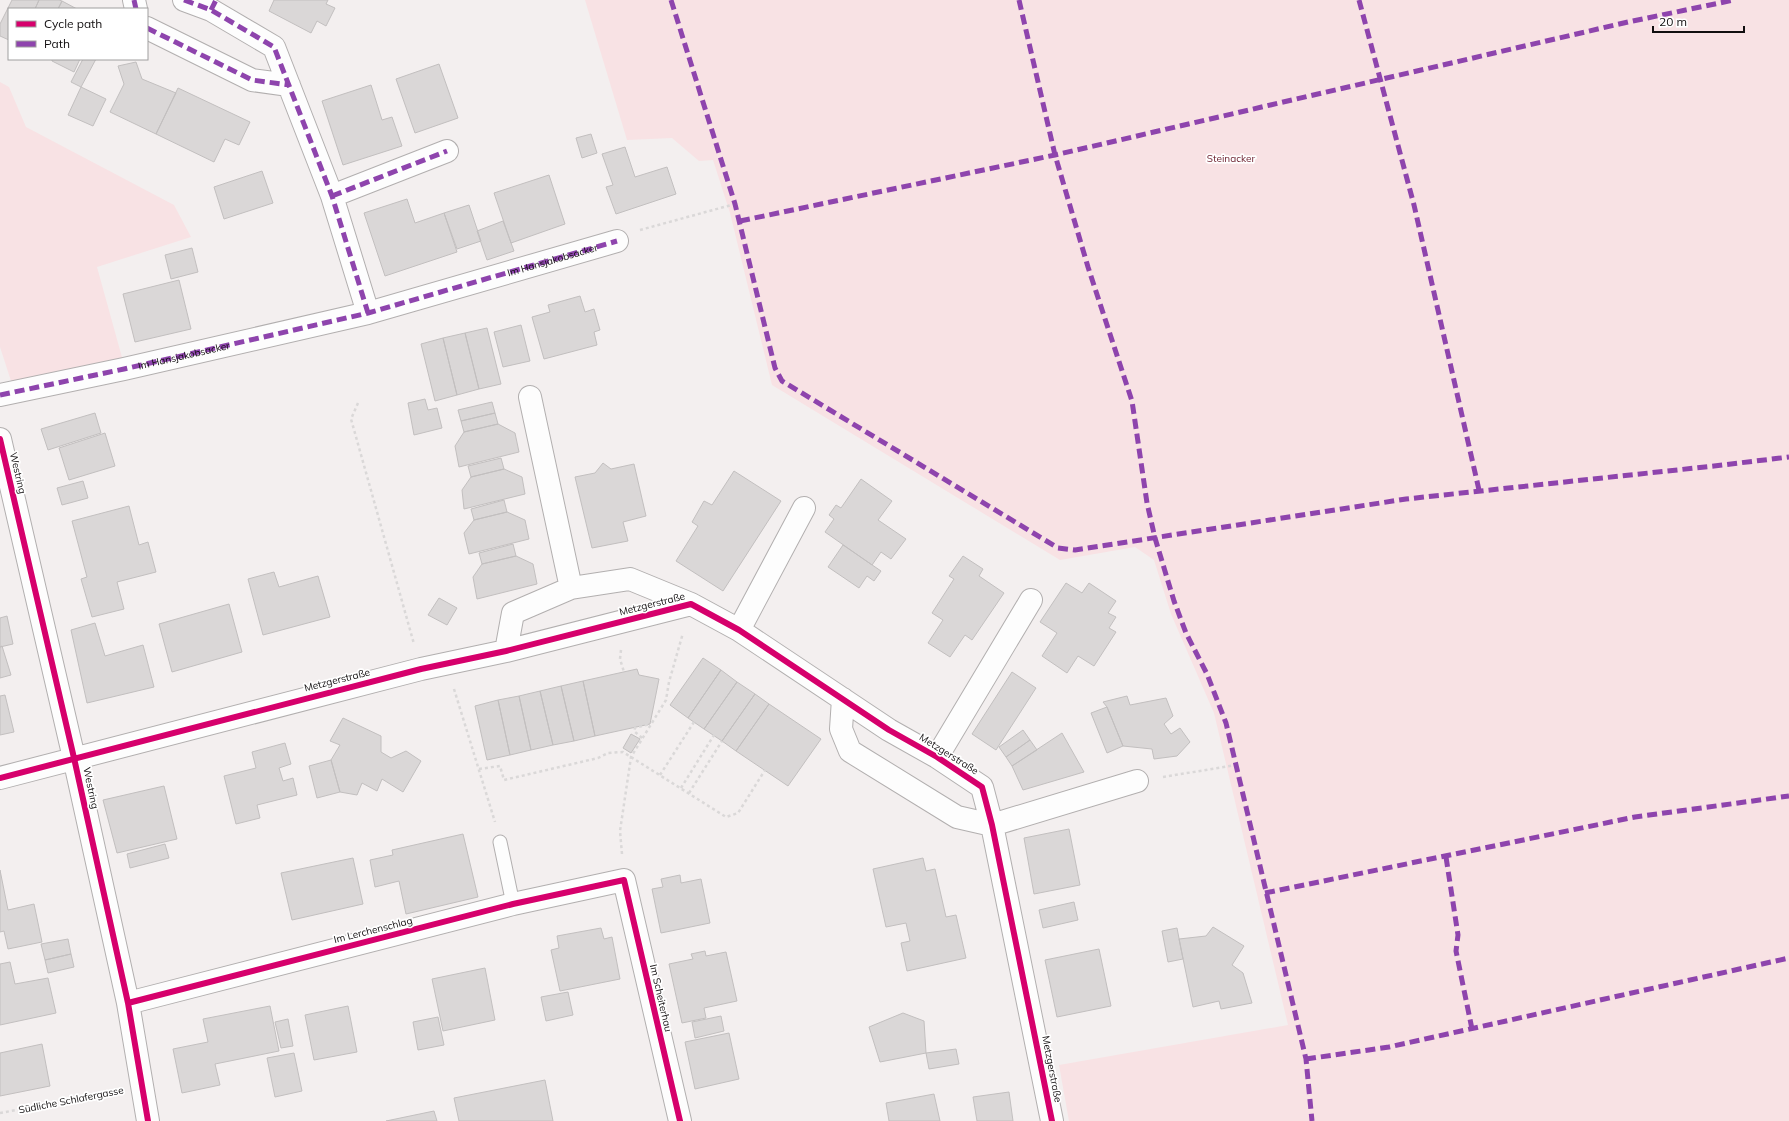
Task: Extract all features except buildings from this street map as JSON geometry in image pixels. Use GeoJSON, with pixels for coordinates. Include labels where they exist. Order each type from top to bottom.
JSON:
{"type":"FeatureCollection","features":[{"type":"Feature","properties":{"kind":"street"},"geometry":{"type":"LineString","coordinates":[[184,0],[214,5],[274,47],[332,196],[368,313]]}},
{"type":"Feature","properties":{"kind":"street"},"geometry":{"type":"LineString","coordinates":[[148,28],[252,80],[289,85]]}},
{"type":"Feature","properties":{"kind":"street"},"geometry":{"type":"LineString","coordinates":[[332,196],[446,151]]}},
{"type":"Feature","properties":{"kind":"street","name":"Im Hansjakobsacker"},"geometry":{"type":"LineString","coordinates":[[0,395],[124,369],[368,313],[617,241]]}},
{"type":"Feature","properties":{"kind":"street"},"geometry":{"type":"LineString","coordinates":[[530,397],[571,588]]}},
{"type":"Feature","properties":{"kind":"street","name":"Westring"},"geometry":{"type":"LineString","coordinates":[[0,439],[74,758],[128,1003],[148,1121]]}},
{"type":"Feature","properties":{"kind":"street"},"geometry":{"type":"LineString","coordinates":[[739,630],[804,508]]}},
{"type":"Feature","properties":{"kind":"street","name":"Metzgerstraße"},"geometry":{"type":"LineString","coordinates":[[506,651],[512,613],[571,588],[630,579],[691,604],[739,630],[890,730],[937,757],[982,786],[992,825],[1052,1121]]}},
{"type":"Feature","properties":{"kind":"street","name":"Metzgerstraße"},"geometry":{"type":"LineString","coordinates":[[937,757],[1031,600]]}},
{"type":"Feature","properties":{"kind":"street","name":"Metzgerstraße"},"geometry":{"type":"LineString","coordinates":[[0,778],[421,669],[506,651],[691,604]]}},
{"type":"Feature","properties":{"kind":"street"},"geometry":{"type":"LineString","coordinates":[[844,699],[841,729],[850,751],[957,817],[992,825],[1137,781]]}},
{"type":"Feature","properties":{"kind":"street","name":"Im Lerchenschlag"},"geometry":{"type":"LineString","coordinates":[[128,1003],[513,904],[624,880]]}},
{"type":"Feature","properties":{"kind":"street","name":"Im Scheiterhau"},"geometry":{"type":"LineString","coordinates":[[624,880],[680,1121]]}},
{"type":"Feature","properties":{"kind":"lane"},"geometry":{"type":"LineString","coordinates":[[500,842],[513,904]]}},
{"type":"Feature","properties":{"kind":"path"},"geometry":{"type":"LineString","coordinates":[[617,241],[628,233],[735,204]]}},
{"type":"Feature","properties":{"kind":"path"},"geometry":{"type":"LineString","coordinates":[[358,403],[351,419],[421,669]]}},
{"type":"Feature","properties":{"kind":"path"},"geometry":{"type":"LineString","coordinates":[[624,880],[620,831],[632,757],[666,700],[669,682],[691,604]]}},
{"type":"Feature","properties":{"kind":"path"},"geometry":{"type":"LineString","coordinates":[[445,663],[479,769],[500,842]]}},
{"type":"Feature","properties":{"kind":"path"},"geometry":{"type":"LineString","coordinates":[[660,775],[694,722]]}},
{"type":"Feature","properties":{"kind":"path"},"geometry":{"type":"LineString","coordinates":[[642,738],[634,731],[635,728],[651,724]]}},
{"type":"Feature","properties":{"kind":"path"},"geometry":{"type":"LineString","coordinates":[[681,788],[714,735]]}},
{"type":"Feature","properties":{"kind":"path"},"geometry":{"type":"LineString","coordinates":[[688,793],[722,741]]}},
{"type":"Feature","properties":{"kind":"path"},"geometry":{"type":"LineString","coordinates":[[479,769],[500,766],[504,780],[598,758],[608,753],[624,752],[726,817],[738,813],[765,770]]}},
{"type":"Feature","properties":{"kind":"path"},"geometry":{"type":"LineString","coordinates":[[1137,781],[1236,765]]}},
{"type":"Feature","properties":{"kind":"green space","name":"Steinacker"},"geometry":{"type":"Polygon","coordinates":[[[585,0],[1789,0],[1789,1121],[1069,1121],[1059,1065],[1288,1025],[1214,713],[1171,614],[1154,560],[1135,547],[1060,560],[772,385],[730,213],[713,160],[699,161],[672,138],[627,140],[585,0]]]}},
{"type":"Feature","properties":{"kind":"green space"},"geometry":{"type":"Polygon","coordinates":[[[0,82],[9,87],[26,127],[174,205],[191,237],[97,267],[123,361],[12,384],[0,347],[0,82]]]}},
{"type":"Feature","properties":{"kind":"marked path"},"geometry":{"type":"LineString","coordinates":[[134,0],[136,8]]}},
{"type":"Feature","properties":{"kind":"marked path"},"geometry":{"type":"LineString","coordinates":[[184,0],[211,10],[274,47],[332,196],[368,313]]}},
{"type":"Feature","properties":{"kind":"marked path"},"geometry":{"type":"LineString","coordinates":[[211,10],[216,0]]}},
{"type":"Feature","properties":{"kind":"marked path"},"geometry":{"type":"LineString","coordinates":[[671,0],[735,204],[775,368],[782,381],[1058,548],[1075,550],[1406,499],[1789,457]]}},
{"type":"Feature","properties":{"kind":"marked path"},"geometry":{"type":"LineString","coordinates":[[1019,0],[1055,155],[1088,267],[1132,401],[1147,503],[1155,538],[1174,601],[1186,633],[1207,674],[1226,723],[1306,1059],[1312,1121]]}},
{"type":"Feature","properties":{"kind":"marked path"},"geometry":{"type":"LineString","coordinates":[[1359,0],[1414,205],[1479,490]]}},
{"type":"Feature","properties":{"kind":"marked path"},"geometry":{"type":"LineString","coordinates":[[740,221],[1055,155],[1628,22],[1734,0]]}},
{"type":"Feature","properties":{"kind":"marked path"},"geometry":{"type":"LineString","coordinates":[[148,28],[252,80],[289,85]]}},
{"type":"Feature","properties":{"kind":"marked path"},"geometry":{"type":"LineString","coordinates":[[332,196],[447,151]]}},
{"type":"Feature","properties":{"kind":"marked path"},"geometry":{"type":"LineString","coordinates":[[0,395],[124,369],[368,313],[617,241]]}},
{"type":"Feature","properties":{"kind":"marked path"},"geometry":{"type":"LineString","coordinates":[[1265,893],[1635,817],[1789,796]]}},
{"type":"Feature","properties":{"kind":"marked path"},"geometry":{"type":"LineString","coordinates":[[1446,857],[1458,935],[1456,951],[1472,1029]]}},
{"type":"Feature","properties":{"kind":"marked path"},"geometry":{"type":"LineString","coordinates":[[1306,1059],[1389,1047],[1789,958]]}},
{"type":"Feature","properties":{"kind":"cycle path"},"geometry":{"type":"LineString","coordinates":[[0,439],[74,758],[128,1003],[148,1121]]}},
{"type":"Feature","properties":{"kind":"cycle path"},"geometry":{"type":"LineString","coordinates":[[0,778],[421,669],[506,651],[691,604],[739,630],[889,730],[937,757],[982,787],[992,825],[1052,1121]]}},
{"type":"Feature","properties":{"kind":"cycle path"},"geometry":{"type":"LineString","coordinates":[[128,1003],[513,904],[624,880],[680,1121]]}}]}
